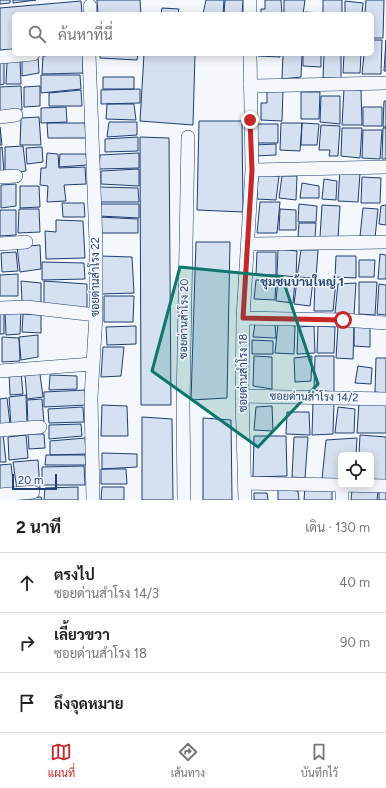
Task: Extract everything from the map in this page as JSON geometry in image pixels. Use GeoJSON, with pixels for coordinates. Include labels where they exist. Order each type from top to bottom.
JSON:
{"type":"FeatureCollection","features":[{"type":"Feature","properties":{"kind":"street"},"geometry":{"type":"LineString","coordinates":[[250,0],[250,12]]}},
{"type":"Feature","properties":{"kind":"street"},"geometry":{"type":"LineString","coordinates":[[0,57],[12,56]]}},
{"type":"Feature","properties":{"kind":"street","name":"ซอยด่านสำโรง 22"},"geometry":{"type":"LineString","coordinates":[[88,56],[96,243],[96,315],[91,397],[93,500]]}},
{"type":"Feature","properties":{"kind":"street","name":"ซอยด่านสำโรง 18"},"geometry":{"type":"LineString","coordinates":[[245,500],[242,396],[243,318],[252,170],[250,56]]}},
{"type":"Feature","properties":{"kind":"street"},"geometry":{"type":"LineString","coordinates":[[250,86],[386,83]]}},
{"type":"Feature","properties":{"kind":"street"},"geometry":{"type":"LineString","coordinates":[[0,117],[16,115]]}},
{"type":"Feature","properties":{"kind":"street","name":"ซอยด่านสำโรง 20"},"geometry":{"type":"LineString","coordinates":[[184,500],[182,406],[188,137]]}},
{"type":"Feature","properties":{"kind":"street"},"geometry":{"type":"LineString","coordinates":[[252,170],[386,167]]}},
{"type":"Feature","properties":{"kind":"street"},"geometry":{"type":"LineString","coordinates":[[0,177],[16,176]]}},
{"type":"Feature","properties":{"kind":"street"},"geometry":{"type":"LineString","coordinates":[[0,244],[26,242]]}},
{"type":"Feature","properties":{"kind":"street"},"geometry":{"type":"LineString","coordinates":[[248,244],[386,242]]}},
{"type":"Feature","properties":{"kind":"street"},"geometry":{"type":"LineString","coordinates":[[0,308],[26,307],[96,315]]}},
{"type":"Feature","properties":{"kind":"street"},"geometry":{"type":"LineString","coordinates":[[243,318],[343,320],[386,323]]}},
{"type":"Feature","properties":{"kind":"street"},"geometry":{"type":"LineString","coordinates":[[0,371],[92,364]]}},
{"type":"Feature","properties":{"kind":"street","name":"ซอยด่านสำโรง 14/2"},"geometry":{"type":"LineString","coordinates":[[242,396],[386,398]]}},
{"type":"Feature","properties":{"kind":"street"},"geometry":{"type":"LineString","coordinates":[[0,430],[40,427]]}},
{"type":"Feature","properties":{"kind":"street"},"geometry":{"type":"LineString","coordinates":[[245,483],[338,486]]}},
{"type":"Feature","properties":{"kind":"street"},"geometry":{"type":"LineString","coordinates":[[374,486],[386,486]]}},
{"type":"Feature","properties":{"kind":"street"},"geometry":{"type":"LineString","coordinates":[[342,488],[342,500]]}},
{"type":"Feature","properties":{"kind":"street"},"geometry":{"type":"LineString","coordinates":[[0,495],[33,492]]}},
{"type":"Feature","properties":{"kind":"highlighted area"},"geometry":{"type":"Polygon","coordinates":[[[180,267],[282,277],[318,384],[258,447],[152,371],[180,267]]]}},
{"type":"Feature","properties":{"kind":"building"},"geometry":{"type":"Polygon","coordinates":[[[0,0],[10,0],[10,3],[0,4],[0,0]]]}},
{"type":"Feature","properties":{"kind":"building"},"geometry":{"type":"Polygon","coordinates":[[[13,0],[36,0],[13,3],[13,0]]]}},
{"type":"Feature","properties":{"kind":"building"},"geometry":{"type":"Polygon","coordinates":[[[97,0],[140,0],[141,12],[98,12],[97,0]]]}},
{"type":"Feature","properties":{"kind":"building"},"geometry":{"type":"Polygon","coordinates":[[[206,0],[224,0],[223,12],[203,12],[206,0]]]}},
{"type":"Feature","properties":{"kind":"building"},"geometry":{"type":"Polygon","coordinates":[[[225,0],[243,0],[242,12],[224,12],[225,0]]]}},
{"type":"Feature","properties":{"kind":"building"},"geometry":{"type":"Polygon","coordinates":[[[265,0],[281,0],[282,12],[261,12],[261,9],[265,9],[265,0]]]}},
{"type":"Feature","properties":{"kind":"building"},"geometry":{"type":"Polygon","coordinates":[[[284,0],[305,0],[303,12],[284,12],[284,0]]]}},
{"type":"Feature","properties":{"kind":"building"},"geometry":{"type":"Polygon","coordinates":[[[323,0],[342,0],[342,12],[323,12],[323,0]]]}},
{"type":"Feature","properties":{"kind":"building"},"geometry":{"type":"Polygon","coordinates":[[[366,0],[384,0],[383,38],[374,38],[374,12],[365,12],[366,0]]]}},
{"type":"Feature","properties":{"kind":"building"},"geometry":{"type":"Polygon","coordinates":[[[81,1],[82,12],[12,12],[12,49],[0,50],[0,8],[81,1]]]}},
{"type":"Feature","properties":{"kind":"building"},"geometry":{"type":"Polygon","coordinates":[[[345,1],[363,3],[362,12],[345,12],[345,1]]]}},
{"type":"Feature","properties":{"kind":"building"},"geometry":{"type":"Polygon","coordinates":[[[162,8],[179,9],[178,12],[161,12],[162,8]]]}},
{"type":"Feature","properties":{"kind":"building"},"geometry":{"type":"Polygon","coordinates":[[[374,40],[382,40],[381,74],[362,74],[364,56],[374,56],[374,40]]]}},
{"type":"Feature","properties":{"kind":"building"},"geometry":{"type":"Polygon","coordinates":[[[386,40],[386,71],[384,71],[386,40]]]}},
{"type":"Feature","properties":{"kind":"building"},"geometry":{"type":"Polygon","coordinates":[[[38,56],[39,73],[22,76],[22,57],[38,56]]]}},
{"type":"Feature","properties":{"kind":"building"},"geometry":{"type":"Polygon","coordinates":[[[43,56],[83,56],[83,73],[42,74],[43,56]]]}},
{"type":"Feature","properties":{"kind":"building"},"geometry":{"type":"Polygon","coordinates":[[[100,56],[138,56],[137,60],[100,58],[100,56]]]}},
{"type":"Feature","properties":{"kind":"building"},"geometry":{"type":"Polygon","coordinates":[[[144,56],[195,56],[193,125],[140,121],[144,56]]]}},
{"type":"Feature","properties":{"kind":"building"},"geometry":{"type":"Polygon","coordinates":[[[258,56],[280,56],[280,57],[258,56]]]}},
{"type":"Feature","properties":{"kind":"building"},"geometry":{"type":"Polygon","coordinates":[[[283,56],[302,56],[301,77],[282,79],[283,56]]]}},
{"type":"Feature","properties":{"kind":"building"},"geometry":{"type":"Polygon","coordinates":[[[303,56],[321,56],[321,67],[303,66],[303,56]]]}},
{"type":"Feature","properties":{"kind":"building"},"geometry":{"type":"Polygon","coordinates":[[[324,56],[341,56],[341,78],[323,78],[324,56]]]}},
{"type":"Feature","properties":{"kind":"building"},"geometry":{"type":"Polygon","coordinates":[[[344,56],[361,56],[360,73],[343,73],[344,56]]]}},
{"type":"Feature","properties":{"kind":"building"},"geometry":{"type":"Polygon","coordinates":[[[20,60],[21,84],[6,84],[7,61],[20,60]]]}},
{"type":"Feature","properties":{"kind":"building"},"geometry":{"type":"Polygon","coordinates":[[[4,61],[4,84],[0,85],[0,62],[4,61]]]}},
{"type":"Feature","properties":{"kind":"building"},"geometry":{"type":"Polygon","coordinates":[[[41,75],[80,75],[81,89],[41,93],[41,75]]]}},
{"type":"Feature","properties":{"kind":"building"},"geometry":{"type":"Polygon","coordinates":[[[103,77],[134,77],[134,89],[103,89],[103,77]]]}},
{"type":"Feature","properties":{"kind":"building"},"geometry":{"type":"Polygon","coordinates":[[[21,86],[22,110],[0,112],[0,87],[21,86]]]}},
{"type":"Feature","properties":{"kind":"building"},"geometry":{"type":"Polygon","coordinates":[[[40,86],[40,106],[24,107],[24,87],[40,86]]]}},
{"type":"Feature","properties":{"kind":"building"},"geometry":{"type":"Polygon","coordinates":[[[140,89],[140,103],[101,104],[101,90],[140,89]]]}},
{"type":"Feature","properties":{"kind":"building"},"geometry":{"type":"Polygon","coordinates":[[[344,89],[361,90],[362,125],[342,125],[344,89]]]}},
{"type":"Feature","properties":{"kind":"building"},"geometry":{"type":"Polygon","coordinates":[[[81,90],[82,106],[49,106],[49,93],[81,90]]]}},
{"type":"Feature","properties":{"kind":"building"},"geometry":{"type":"Polygon","coordinates":[[[267,90],[283,90],[282,121],[261,120],[261,103],[267,103],[267,90]]]}},
{"type":"Feature","properties":{"kind":"building"},"geometry":{"type":"Polygon","coordinates":[[[301,92],[320,92],[319,119],[301,119],[301,92]]]}},
{"type":"Feature","properties":{"kind":"building"},"geometry":{"type":"Polygon","coordinates":[[[321,96],[340,96],[340,124],[320,122],[321,96]]]}},
{"type":"Feature","properties":{"kind":"building"},"geometry":{"type":"Polygon","coordinates":[[[384,101],[386,101],[386,127],[383,127],[384,101]]]}},
{"type":"Feature","properties":{"kind":"building"},"geometry":{"type":"Polygon","coordinates":[[[107,104],[134,104],[136,120],[106,119],[107,104]]]}},
{"type":"Feature","properties":{"kind":"building"},"geometry":{"type":"Polygon","coordinates":[[[66,107],[67,122],[41,123],[41,108],[66,107]]]}},
{"type":"Feature","properties":{"kind":"building"},"geometry":{"type":"Polygon","coordinates":[[[363,107],[382,107],[382,126],[363,126],[363,107]]]}},
{"type":"Feature","properties":{"kind":"building"},"geometry":{"type":"Polygon","coordinates":[[[39,117],[41,145],[20,145],[21,118],[39,117]]]}},
{"type":"Feature","properties":{"kind":"building"},"geometry":{"type":"Polygon","coordinates":[[[199,121],[242,121],[243,212],[197,210],[199,121]]]}},
{"type":"Feature","properties":{"kind":"building"},"geometry":{"type":"Polygon","coordinates":[[[109,122],[137,122],[137,135],[107,137],[109,122]]]}},
{"type":"Feature","properties":{"kind":"building"},"geometry":{"type":"Polygon","coordinates":[[[47,123],[85,123],[86,138],[48,138],[47,123]]]}},
{"type":"Feature","properties":{"kind":"building"},"geometry":{"type":"Polygon","coordinates":[[[281,123],[302,123],[300,151],[280,150],[281,123]]]}},
{"type":"Feature","properties":{"kind":"building"},"geometry":{"type":"Polygon","coordinates":[[[302,123],[319,124],[317,145],[301,145],[302,123]]]}},
{"type":"Feature","properties":{"kind":"building"},"geometry":{"type":"Polygon","coordinates":[[[256,124],[278,124],[278,143],[256,143],[256,124]]]}},
{"type":"Feature","properties":{"kind":"building"},"geometry":{"type":"Polygon","coordinates":[[[321,125],[340,126],[338,156],[329,156],[330,150],[319,150],[321,125]]]}},
{"type":"Feature","properties":{"kind":"building"},"geometry":{"type":"Polygon","coordinates":[[[0,127],[2,145],[0,145],[0,127]]]}},
{"type":"Feature","properties":{"kind":"building"},"geometry":{"type":"Polygon","coordinates":[[[342,128],[362,128],[360,158],[341,156],[342,128]]]}},
{"type":"Feature","properties":{"kind":"building"},"geometry":{"type":"Polygon","coordinates":[[[383,128],[386,128],[386,159],[382,159],[383,128]]]}},
{"type":"Feature","properties":{"kind":"building"},"geometry":{"type":"Polygon","coordinates":[[[363,130],[382,130],[380,159],[362,158],[363,130]]]}},
{"type":"Feature","properties":{"kind":"building"},"geometry":{"type":"Polygon","coordinates":[[[138,137],[138,151],[105,152],[105,139],[138,137]]]}},
{"type":"Feature","properties":{"kind":"building"},"geometry":{"type":"Polygon","coordinates":[[[140,137],[169,138],[171,405],[141,405],[140,137]]]}},
{"type":"Feature","properties":{"kind":"building"},"geometry":{"type":"Polygon","coordinates":[[[276,144],[276,155],[254,156],[254,145],[276,144]]]}},
{"type":"Feature","properties":{"kind":"building"},"geometry":{"type":"Polygon","coordinates":[[[23,146],[26,171],[5,174],[5,147],[23,146]]]}},
{"type":"Feature","properties":{"kind":"building"},"geometry":{"type":"Polygon","coordinates":[[[2,147],[4,172],[0,172],[0,148],[2,147]]]}},
{"type":"Feature","properties":{"kind":"building"},"geometry":{"type":"Polygon","coordinates":[[[42,147],[43,162],[27,164],[26,148],[42,147]]]}},
{"type":"Feature","properties":{"kind":"building"},"geometry":{"type":"Polygon","coordinates":[[[47,153],[58,154],[59,168],[85,167],[86,184],[64,185],[66,201],[47,202],[48,186],[40,185],[41,168],[46,168],[47,153]]]}},
{"type":"Feature","properties":{"kind":"building"},"geometry":{"type":"Polygon","coordinates":[[[139,153],[139,168],[99,169],[100,155],[139,153]]]}},
{"type":"Feature","properties":{"kind":"building"},"geometry":{"type":"Polygon","coordinates":[[[60,154],[86,154],[87,165],[59,167],[60,154]]]}},
{"type":"Feature","properties":{"kind":"building"},"geometry":{"type":"Polygon","coordinates":[[[139,169],[139,186],[101,184],[101,171],[139,169]]]}},
{"type":"Feature","properties":{"kind":"building"},"geometry":{"type":"Polygon","coordinates":[[[340,171],[360,173],[358,202],[338,201],[340,171]]]}},
{"type":"Feature","properties":{"kind":"building"},"geometry":{"type":"Polygon","coordinates":[[[258,175],[279,176],[276,200],[257,199],[258,175]]]}},
{"type":"Feature","properties":{"kind":"building"},"geometry":{"type":"Polygon","coordinates":[[[282,176],[297,176],[296,200],[279,198],[282,176]]]}},
{"type":"Feature","properties":{"kind":"building"},"geometry":{"type":"Polygon","coordinates":[[[362,177],[381,178],[380,203],[361,203],[362,177]]]}},
{"type":"Feature","properties":{"kind":"building"},"geometry":{"type":"Polygon","coordinates":[[[324,179],[337,181],[336,200],[322,199],[324,179]]]}},
{"type":"Feature","properties":{"kind":"building"},"geometry":{"type":"Polygon","coordinates":[[[302,183],[319,186],[319,198],[300,198],[302,183]]]}},
{"type":"Feature","properties":{"kind":"building"},"geometry":{"type":"Polygon","coordinates":[[[16,184],[16,206],[1,208],[1,185],[16,184]]]}},
{"type":"Feature","properties":{"kind":"building"},"geometry":{"type":"Polygon","coordinates":[[[20,186],[39,186],[40,207],[20,208],[20,186]]]}},
{"type":"Feature","properties":{"kind":"building"},"geometry":{"type":"Polygon","coordinates":[[[100,187],[138,188],[139,202],[100,202],[100,187]]]}},
{"type":"Feature","properties":{"kind":"building"},"geometry":{"type":"Polygon","coordinates":[[[260,202],[280,202],[277,233],[257,233],[260,202]]]}},
{"type":"Feature","properties":{"kind":"building"},"geometry":{"type":"Polygon","coordinates":[[[62,203],[84,203],[85,217],[63,217],[62,203]]]}},
{"type":"Feature","properties":{"kind":"building"},"geometry":{"type":"Polygon","coordinates":[[[100,204],[139,204],[139,218],[99,216],[100,204]]]}},
{"type":"Feature","properties":{"kind":"building"},"geometry":{"type":"Polygon","coordinates":[[[299,204],[317,206],[316,222],[298,222],[299,204]]]}},
{"type":"Feature","properties":{"kind":"building"},"geometry":{"type":"Polygon","coordinates":[[[322,205],[340,206],[338,238],[320,237],[322,205]]]}},
{"type":"Feature","properties":{"kind":"building"},"geometry":{"type":"Polygon","coordinates":[[[386,205],[386,225],[379,224],[381,206],[386,205]]]}},
{"type":"Feature","properties":{"kind":"building"},"geometry":{"type":"Polygon","coordinates":[[[363,208],[378,209],[375,238],[360,236],[363,208]]]}},
{"type":"Feature","properties":{"kind":"building"},"geometry":{"type":"Polygon","coordinates":[[[19,209],[39,209],[40,232],[18,233],[19,209]]]}},
{"type":"Feature","properties":{"kind":"building"},"geometry":{"type":"Polygon","coordinates":[[[280,209],[296,210],[296,230],[279,230],[280,209]]]}},
{"type":"Feature","properties":{"kind":"building"},"geometry":{"type":"Polygon","coordinates":[[[0,210],[16,210],[16,235],[0,236],[0,210]]]}},
{"type":"Feature","properties":{"kind":"building"},"geometry":{"type":"Polygon","coordinates":[[[99,217],[138,219],[138,233],[99,233],[99,217]]]}},
{"type":"Feature","properties":{"kind":"building"},"geometry":{"type":"Polygon","coordinates":[[[56,220],[83,221],[85,258],[46,259],[45,231],[56,232],[56,220]]]}},
{"type":"Feature","properties":{"kind":"building"},"geometry":{"type":"Polygon","coordinates":[[[299,223],[316,223],[315,238],[298,237],[299,223]]]}},
{"type":"Feature","properties":{"kind":"building"},"geometry":{"type":"Polygon","coordinates":[[[196,242],[230,242],[227,398],[191,400],[196,242]]]}},
{"type":"Feature","properties":{"kind":"building"},"geometry":{"type":"Polygon","coordinates":[[[40,245],[41,269],[20,272],[17,247],[40,245]]]}},
{"type":"Feature","properties":{"kind":"building"},"geometry":{"type":"Polygon","coordinates":[[[278,249],[297,251],[296,277],[277,275],[278,249]]]}},
{"type":"Feature","properties":{"kind":"building"},"geometry":{"type":"Polygon","coordinates":[[[301,250],[318,250],[316,278],[297,277],[301,250]]]}},
{"type":"Feature","properties":{"kind":"building"},"geometry":{"type":"Polygon","coordinates":[[[16,252],[18,271],[2,272],[1,253],[16,252]]]}},
{"type":"Feature","properties":{"kind":"building"},"geometry":{"type":"Polygon","coordinates":[[[257,252],[276,252],[276,275],[256,275],[257,252]]]}},
{"type":"Feature","properties":{"kind":"building"},"geometry":{"type":"Polygon","coordinates":[[[380,254],[386,255],[386,279],[378,279],[380,254]]]}},
{"type":"Feature","properties":{"kind":"building"},"geometry":{"type":"Polygon","coordinates":[[[100,256],[132,257],[134,293],[101,294],[100,256]]]}},
{"type":"Feature","properties":{"kind":"building"},"geometry":{"type":"Polygon","coordinates":[[[336,256],[356,256],[356,278],[335,277],[336,256]]]}},
{"type":"Feature","properties":{"kind":"building"},"geometry":{"type":"Polygon","coordinates":[[[359,260],[375,260],[374,277],[359,277],[359,260]]]}},
{"type":"Feature","properties":{"kind":"building"},"geometry":{"type":"Polygon","coordinates":[[[42,262],[84,263],[85,279],[42,280],[42,262]]]}},
{"type":"Feature","properties":{"kind":"building"},"geometry":{"type":"Polygon","coordinates":[[[18,274],[18,296],[0,296],[0,275],[18,274]]]}},
{"type":"Feature","properties":{"kind":"building"},"geometry":{"type":"Polygon","coordinates":[[[278,279],[295,281],[293,303],[276,301],[278,279]]]}},
{"type":"Feature","properties":{"kind":"building"},"geometry":{"type":"Polygon","coordinates":[[[256,280],[276,280],[275,300],[254,299],[256,280]]]}},
{"type":"Feature","properties":{"kind":"building"},"geometry":{"type":"Polygon","coordinates":[[[297,280],[313,281],[310,306],[294,304],[297,280]]]}},
{"type":"Feature","properties":{"kind":"building"},"geometry":{"type":"Polygon","coordinates":[[[315,280],[336,282],[333,311],[314,311],[315,280]]]}},
{"type":"Feature","properties":{"kind":"building"},"geometry":{"type":"Polygon","coordinates":[[[21,281],[41,283],[41,303],[22,301],[21,281]]]}},
{"type":"Feature","properties":{"kind":"building"},"geometry":{"type":"Polygon","coordinates":[[[44,281],[87,284],[87,311],[44,306],[44,281]]]}},
{"type":"Feature","properties":{"kind":"building"},"geometry":{"type":"Polygon","coordinates":[[[359,282],[377,282],[375,315],[359,314],[359,282]]]}},
{"type":"Feature","properties":{"kind":"building"},"geometry":{"type":"Polygon","coordinates":[[[356,283],[354,315],[335,313],[338,284],[356,283]]]}},
{"type":"Feature","properties":{"kind":"building"},"geometry":{"type":"Polygon","coordinates":[[[379,284],[386,285],[386,315],[377,314],[379,284]]]}},
{"type":"Feature","properties":{"kind":"building"},"geometry":{"type":"Polygon","coordinates":[[[104,296],[134,296],[133,322],[104,322],[104,296]]]}},
{"type":"Feature","properties":{"kind":"building"},"geometry":{"type":"Polygon","coordinates":[[[5,310],[21,310],[20,334],[6,335],[5,310]]]}},
{"type":"Feature","properties":{"kind":"building"},"geometry":{"type":"Polygon","coordinates":[[[4,311],[4,334],[0,334],[0,312],[4,311]]]}},
{"type":"Feature","properties":{"kind":"building"},"geometry":{"type":"Polygon","coordinates":[[[23,314],[41,315],[41,333],[22,332],[23,314]]]}},
{"type":"Feature","properties":{"kind":"building"},"geometry":{"type":"Polygon","coordinates":[[[255,323],[275,323],[276,338],[253,337],[255,323]]]}},
{"type":"Feature","properties":{"kind":"building"},"geometry":{"type":"Polygon","coordinates":[[[278,324],[295,326],[294,354],[275,353],[278,324]]]}},
{"type":"Feature","properties":{"kind":"building"},"geometry":{"type":"Polygon","coordinates":[[[338,325],[354,327],[353,359],[336,358],[338,325]]]}},
{"type":"Feature","properties":{"kind":"building"},"geometry":{"type":"Polygon","coordinates":[[[136,326],[136,344],[107,345],[106,327],[136,326]]]}},
{"type":"Feature","properties":{"kind":"building"},"geometry":{"type":"Polygon","coordinates":[[[314,326],[315,353],[297,354],[298,327],[314,326]]]}},
{"type":"Feature","properties":{"kind":"building"},"geometry":{"type":"Polygon","coordinates":[[[318,326],[335,327],[334,353],[317,353],[318,326]]]}},
{"type":"Feature","properties":{"kind":"building"},"geometry":{"type":"Polygon","coordinates":[[[354,327],[370,327],[370,347],[354,346],[354,327]]]}},
{"type":"Feature","properties":{"kind":"building"},"geometry":{"type":"Polygon","coordinates":[[[38,335],[38,357],[21,360],[19,337],[38,335]]]}},
{"type":"Feature","properties":{"kind":"building"},"geometry":{"type":"Polygon","coordinates":[[[2,337],[19,338],[20,361],[2,362],[2,337]]]}},
{"type":"Feature","properties":{"kind":"building"},"geometry":{"type":"Polygon","coordinates":[[[252,340],[273,341],[273,354],[252,354],[252,340]]]}},
{"type":"Feature","properties":{"kind":"building"},"geometry":{"type":"Polygon","coordinates":[[[103,347],[124,347],[121,376],[101,377],[103,347]]]}},
{"type":"Feature","properties":{"kind":"building"},"geometry":{"type":"Polygon","coordinates":[[[254,356],[272,357],[272,389],[253,386],[254,356]]]}},
{"type":"Feature","properties":{"kind":"building"},"geometry":{"type":"Polygon","coordinates":[[[312,356],[311,381],[295,382],[294,358],[312,356]]]}},
{"type":"Feature","properties":{"kind":"building"},"geometry":{"type":"Polygon","coordinates":[[[315,356],[334,356],[334,392],[314,390],[315,356]]]}},
{"type":"Feature","properties":{"kind":"building"},"geometry":{"type":"Polygon","coordinates":[[[376,358],[386,358],[386,393],[375,392],[376,358]]]}},
{"type":"Feature","properties":{"kind":"building"},"geometry":{"type":"Polygon","coordinates":[[[358,366],[372,368],[371,384],[355,383],[358,366]]]}},
{"type":"Feature","properties":{"kind":"building"},"geometry":{"type":"Polygon","coordinates":[[[21,372],[23,394],[10,395],[9,373],[21,372]]]}},
{"type":"Feature","properties":{"kind":"building"},"geometry":{"type":"Polygon","coordinates":[[[40,374],[43,397],[27,399],[25,375],[40,374]]]}},
{"type":"Feature","properties":{"kind":"building"},"geometry":{"type":"Polygon","coordinates":[[[50,375],[77,376],[77,389],[49,390],[50,375]]]}},
{"type":"Feature","properties":{"kind":"building"},"geometry":{"type":"Polygon","coordinates":[[[87,390],[87,405],[44,407],[44,392],[87,390]]]}},
{"type":"Feature","properties":{"kind":"building"},"geometry":{"type":"Polygon","coordinates":[[[26,395],[27,424],[11,425],[9,397],[26,395]]]}},
{"type":"Feature","properties":{"kind":"building"},"geometry":{"type":"Polygon","coordinates":[[[7,398],[10,424],[0,424],[0,399],[7,398]]]}},
{"type":"Feature","properties":{"kind":"building"},"geometry":{"type":"Polygon","coordinates":[[[42,399],[44,423],[28,424],[27,400],[42,399]]]}},
{"type":"Feature","properties":{"kind":"building"},"geometry":{"type":"Polygon","coordinates":[[[313,401],[334,402],[333,434],[312,435],[313,401]]]}},
{"type":"Feature","properties":{"kind":"building"},"geometry":{"type":"Polygon","coordinates":[[[359,403],[386,404],[386,433],[357,433],[359,403]]]}},
{"type":"Feature","properties":{"kind":"building"},"geometry":{"type":"Polygon","coordinates":[[[102,405],[127,406],[128,436],[101,436],[102,405]]]}},
{"type":"Feature","properties":{"kind":"building"},"geometry":{"type":"Polygon","coordinates":[[[272,406],[273,431],[254,430],[256,407],[272,406]]]}},
{"type":"Feature","properties":{"kind":"building"},"geometry":{"type":"Polygon","coordinates":[[[83,407],[84,422],[49,423],[48,409],[83,407]]]}},
{"type":"Feature","properties":{"kind":"building"},"geometry":{"type":"Polygon","coordinates":[[[338,407],[355,409],[354,433],[335,433],[338,407]]]}},
{"type":"Feature","properties":{"kind":"building"},"geometry":{"type":"Polygon","coordinates":[[[287,412],[309,412],[310,435],[286,434],[287,412]]]}},
{"type":"Feature","properties":{"kind":"building"},"geometry":{"type":"Polygon","coordinates":[[[142,417],[172,419],[173,500],[142,500],[142,417]]]}},
{"type":"Feature","properties":{"kind":"building"},"geometry":{"type":"Polygon","coordinates":[[[203,418],[231,420],[232,500],[203,500],[203,418]]]}},
{"type":"Feature","properties":{"kind":"building"},"geometry":{"type":"Polygon","coordinates":[[[81,424],[82,436],[49,439],[49,425],[81,424]]]}},
{"type":"Feature","properties":{"kind":"building"},"geometry":{"type":"Polygon","coordinates":[[[3,434],[6,462],[0,462],[0,435],[3,434]]]}},
{"type":"Feature","properties":{"kind":"building"},"geometry":{"type":"Polygon","coordinates":[[[28,434],[44,434],[45,448],[29,449],[28,434]]]}},
{"type":"Feature","properties":{"kind":"building"},"geometry":{"type":"Polygon","coordinates":[[[26,435],[28,458],[9,460],[8,437],[26,435]]]}},
{"type":"Feature","properties":{"kind":"building"},"geometry":{"type":"Polygon","coordinates":[[[360,435],[386,437],[386,480],[374,479],[374,452],[359,452],[360,435]]]}},
{"type":"Feature","properties":{"kind":"building"},"geometry":{"type":"Polygon","coordinates":[[[254,436],[286,436],[287,476],[253,477],[254,436]]]}},
{"type":"Feature","properties":{"kind":"building"},"geometry":{"type":"Polygon","coordinates":[[[294,437],[308,437],[305,478],[292,477],[294,437]]]}},
{"type":"Feature","properties":{"kind":"building"},"geometry":{"type":"Polygon","coordinates":[[[85,438],[86,454],[50,455],[50,441],[85,438]]]}},
{"type":"Feature","properties":{"kind":"building"},"geometry":{"type":"Polygon","coordinates":[[[357,438],[356,452],[338,452],[338,480],[322,479],[326,440],[357,438]]]}},
{"type":"Feature","properties":{"kind":"building"},"geometry":{"type":"Polygon","coordinates":[[[102,453],[137,454],[137,467],[102,469],[102,453]]]}},
{"type":"Feature","properties":{"kind":"building"},"geometry":{"type":"Polygon","coordinates":[[[46,455],[85,455],[86,465],[45,465],[46,455]]]}},
{"type":"Feature","properties":{"kind":"building"},"geometry":{"type":"Polygon","coordinates":[[[38,460],[40,488],[17,490],[13,462],[38,460]]]}},
{"type":"Feature","properties":{"kind":"building"},"geometry":{"type":"Polygon","coordinates":[[[11,464],[14,490],[0,491],[0,465],[11,464]]]}},
{"type":"Feature","properties":{"kind":"building"},"geometry":{"type":"Polygon","coordinates":[[[84,466],[85,485],[42,485],[42,467],[84,466]]]}},
{"type":"Feature","properties":{"kind":"building"},"geometry":{"type":"Polygon","coordinates":[[[101,469],[126,469],[127,484],[101,484],[101,469]]]}},
{"type":"Feature","properties":{"kind":"building"},"geometry":{"type":"Polygon","coordinates":[[[78,487],[78,500],[44,500],[45,488],[78,487]]]}},
{"type":"Feature","properties":{"kind":"building"},"geometry":{"type":"Polygon","coordinates":[[[102,487],[124,487],[124,500],[101,500],[102,487]]]}},
{"type":"Feature","properties":{"kind":"building"},"geometry":{"type":"Polygon","coordinates":[[[305,487],[332,489],[332,500],[304,500],[305,487]]]}},
{"type":"Feature","properties":{"kind":"building"},"geometry":{"type":"Polygon","coordinates":[[[278,489],[298,491],[299,500],[278,500],[278,489]]]}},
{"type":"Feature","properties":{"kind":"building"},"geometry":{"type":"Polygon","coordinates":[[[352,490],[378,491],[377,500],[351,500],[352,490]]]}},
{"type":"Feature","properties":{"kind":"building"},"geometry":{"type":"Polygon","coordinates":[[[379,491],[386,491],[386,500],[379,500],[379,491]]]}},
{"type":"Feature","properties":{"kind":"building"},"geometry":{"type":"Polygon","coordinates":[[[254,493],[267,493],[268,500],[254,500],[254,493]]]}},
{"type":"Feature","properties":{"kind":"building"},"geometry":{"type":"Polygon","coordinates":[[[41,497],[42,500],[0,500],[0,499],[41,497]]]}},
{"type":"Feature","properties":{"kind":"district","name":"ชุมชนบ้านใหญ่ 1"},"geometry":{"type":"Point","coordinates":[302,282]}},
{"type":"Feature","properties":{"kind":"route"},"geometry":{"type":"LineString","coordinates":[[250,120],[252,170],[243,318],[343,320]]}}]}
